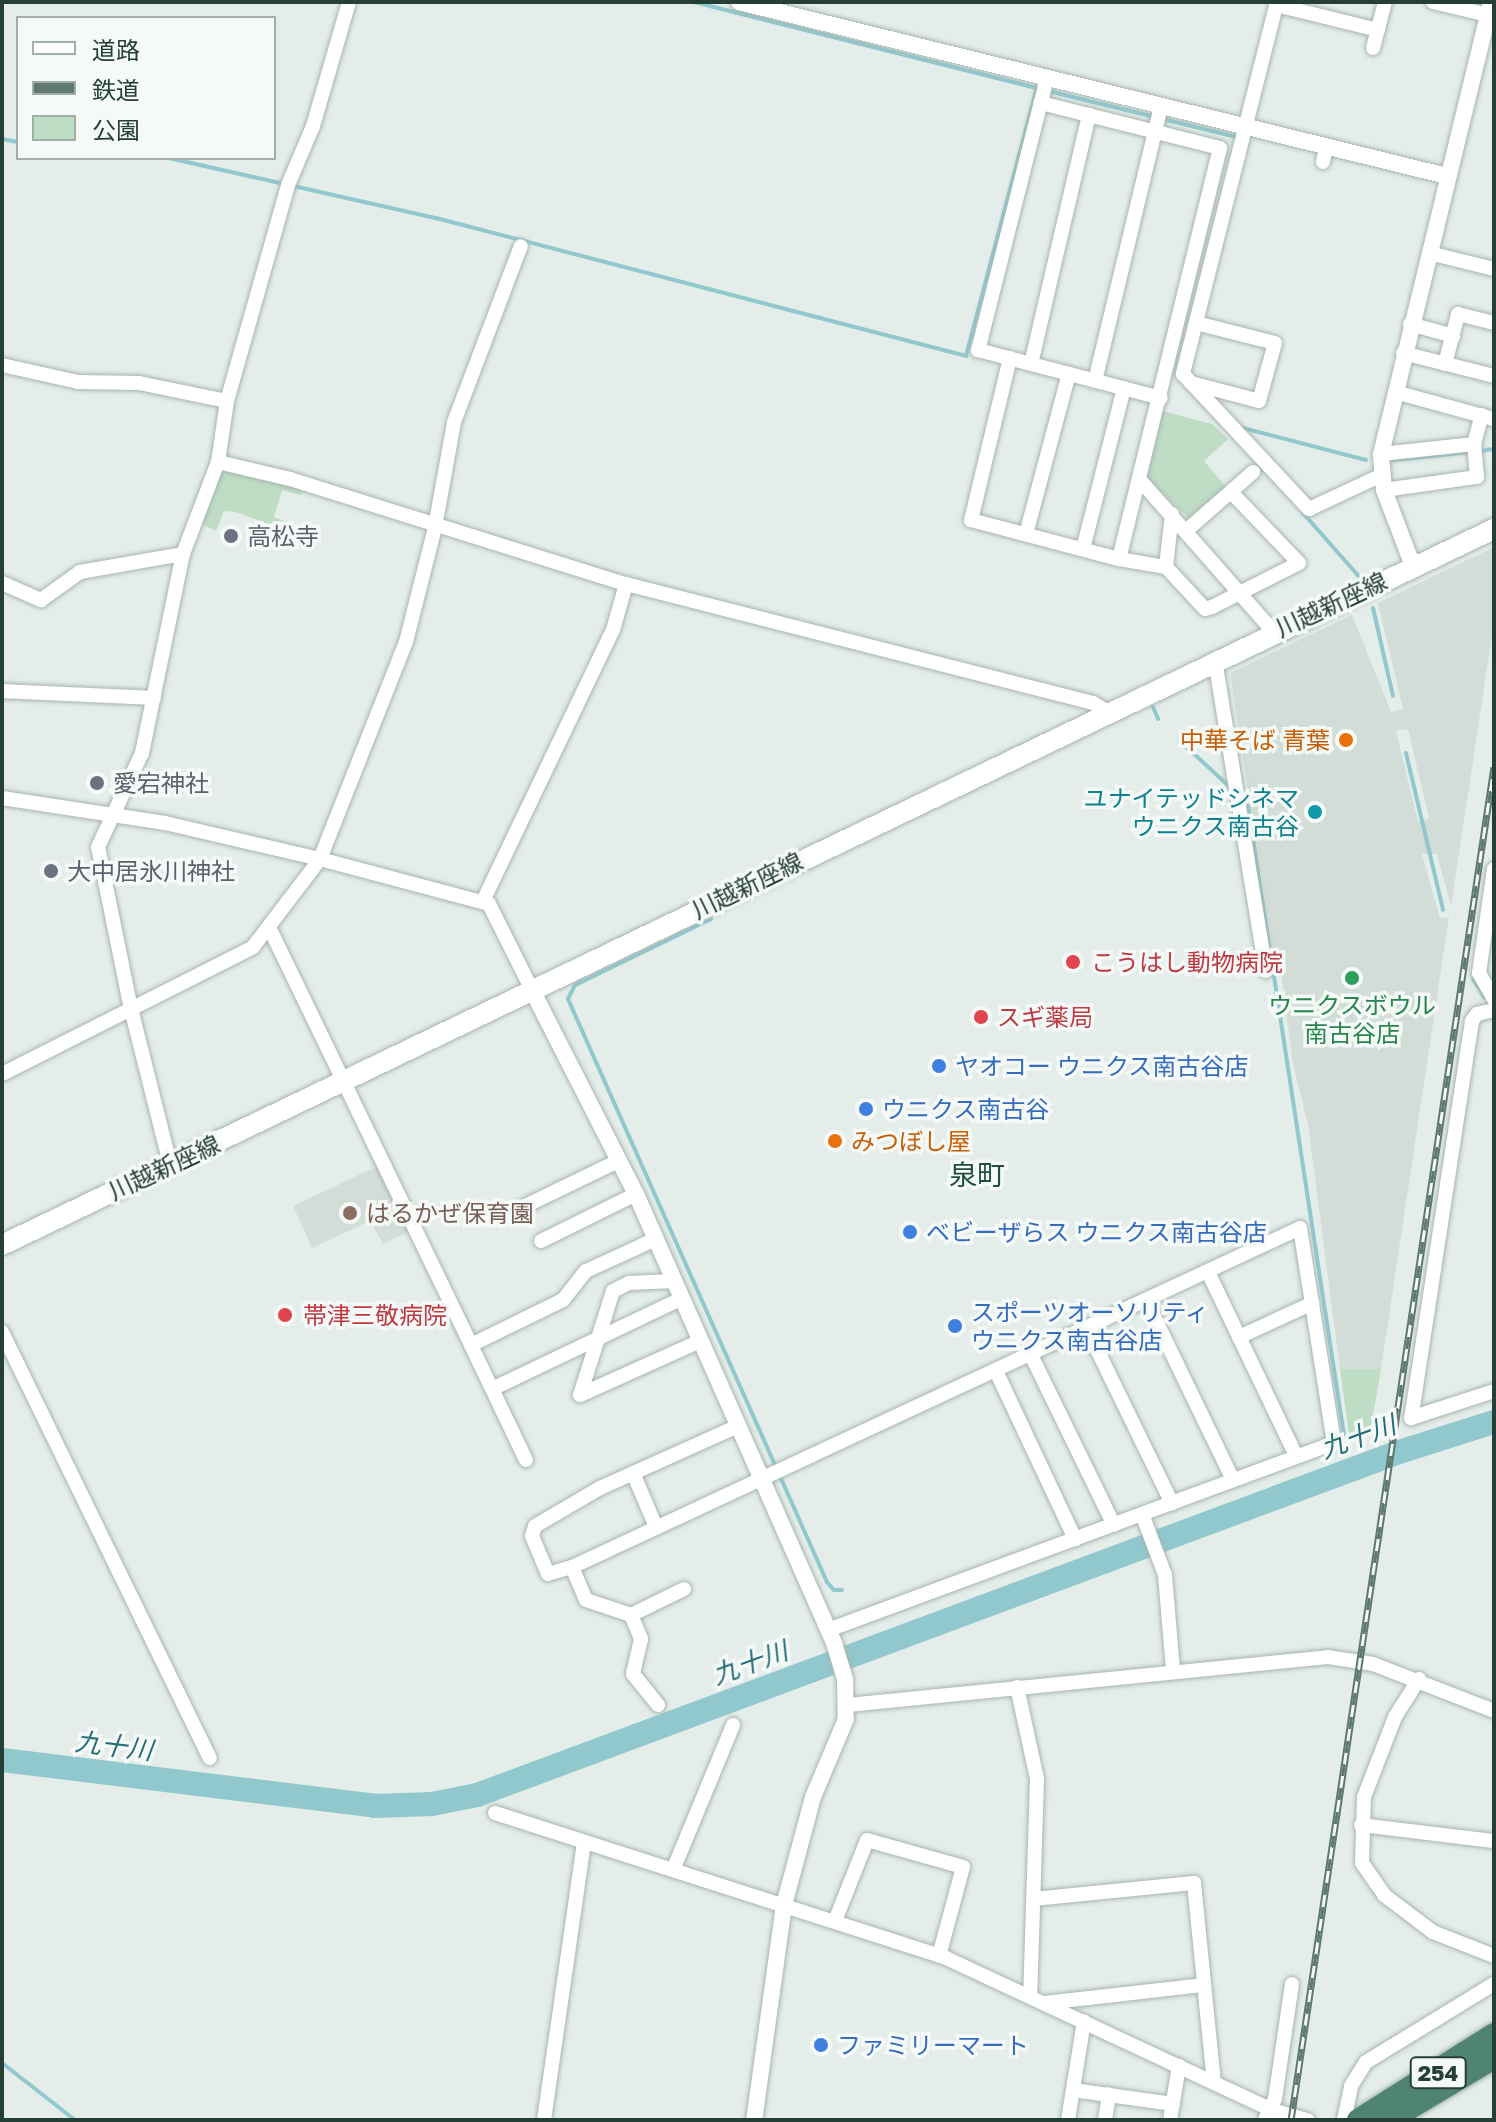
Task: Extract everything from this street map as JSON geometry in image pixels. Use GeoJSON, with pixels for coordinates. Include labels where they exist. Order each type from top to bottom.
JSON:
{"type":"FeatureCollection","features":[{"type":"Feature","properties":{"kind":"highway","name":"254"},"geometry":{"type":"LineString","coordinates":[[1384,2114],[1494,2034]]}},
{"type":"Feature","properties":{"kind":"highway","name":"254"},"geometry":{"type":"LineString","coordinates":[[1358,2120],[1384,2114],[1494,2058]]}},
{"type":"Feature","properties":{"kind":"main road","name":"川越新座線"},"geometry":{"type":"LineString","coordinates":[[2,1245],[1215,660],[1494,529]]}},
{"type":"Feature","properties":{"kind":"street"},"geometry":{"type":"LineString","coordinates":[[170,1164],[131,1009],[99,860],[101,832],[142,753],[183,554],[218,462],[227,401],[288,185],[313,126],[349,2]]}},
{"type":"Feature","properties":{"kind":"street"},"geometry":{"type":"LineString","coordinates":[[739,2],[1245,127],[1324,155],[1447,176]]}},
{"type":"Feature","properties":{"kind":"street"},"geometry":{"type":"LineString","coordinates":[[1373,48],[1385,2]]}},
{"type":"Feature","properties":{"kind":"street"},"geometry":{"type":"LineString","coordinates":[[1413,566],[1383,482],[1381,454],[1410,324],[1489,8],[1433,2]]}},
{"type":"Feature","properties":{"kind":"street"},"geometry":{"type":"LineString","coordinates":[[1378,30],[1277,3],[1183,374],[1309,509],[1383,482],[1477,477],[1474,444],[1488,417],[1395,392]]}},
{"type":"Feature","properties":{"kind":"street"},"geometry":{"type":"LineString","coordinates":[[1047,78],[978,350],[1161,398]]}},
{"type":"Feature","properties":{"kind":"street"},"geometry":{"type":"LineString","coordinates":[[1041,103],[1220,148],[1119,559]]}},
{"type":"Feature","properties":{"kind":"street"},"geometry":{"type":"LineString","coordinates":[[1095,381],[1161,107]]}},
{"type":"Feature","properties":{"kind":"street"},"geometry":{"type":"LineString","coordinates":[[1031,364],[1089,115]]}},
{"type":"Feature","properties":{"kind":"street"},"geometry":{"type":"LineString","coordinates":[[2,1074],[253,947],[320,859],[406,642],[435,527],[454,422],[521,246]]}},
{"type":"Feature","properties":{"kind":"street"},"geometry":{"type":"LineString","coordinates":[[1429,253],[1494,269]]}},
{"type":"Feature","properties":{"kind":"street"},"geometry":{"type":"LineString","coordinates":[[1445,364],[1458,314],[1494,323]]}},
{"type":"Feature","properties":{"kind":"street"},"geometry":{"type":"LineString","coordinates":[[1191,383],[1259,401],[1275,343],[1196,323]]}},
{"type":"Feature","properties":{"kind":"street"},"geometry":{"type":"LineString","coordinates":[[1410,324],[1453,336]]}},
{"type":"Feature","properties":{"kind":"street"},"geometry":{"type":"LineString","coordinates":[[1403,353],[1494,376]]}},
{"type":"Feature","properties":{"kind":"street"},"geometry":{"type":"LineString","coordinates":[[1010,358],[971,520],[1119,559],[1166,567],[1205,609],[1299,563],[1231,492]]}},
{"type":"Feature","properties":{"kind":"street"},"geometry":{"type":"LineString","coordinates":[[2,365],[78,382],[139,383],[227,401]]}},
{"type":"Feature","properties":{"kind":"street"},"geometry":{"type":"LineString","coordinates":[[1026,534],[1069,374]]}},
{"type":"Feature","properties":{"kind":"street"},"geometry":{"type":"LineString","coordinates":[[1083,549],[1124,388]]}},
{"type":"Feature","properties":{"kind":"street"},"geometry":{"type":"LineString","coordinates":[[1381,454],[1474,444]]}},
{"type":"Feature","properties":{"kind":"street"},"geometry":{"type":"LineString","coordinates":[[218,462],[290,479],[435,527],[626,584],[1093,703],[1108,712]]}},
{"type":"Feature","properties":{"kind":"street"},"geometry":{"type":"LineString","coordinates":[[1187,530],[1253,472]]}},
{"type":"Feature","properties":{"kind":"street"},"geometry":{"type":"LineString","coordinates":[[1139,479],[1274,632]]}},
{"type":"Feature","properties":{"kind":"street"},"geometry":{"type":"LineString","coordinates":[[1166,567],[1172,514]]}},
{"type":"Feature","properties":{"kind":"street"},"geometry":{"type":"LineString","coordinates":[[2,583],[41,600],[80,572],[183,554]]}},
{"type":"Feature","properties":{"kind":"street"},"geometry":{"type":"LineString","coordinates":[[483,901],[613,630],[626,584]]}},
{"type":"Feature","properties":{"kind":"street"},"geometry":{"type":"LineString","coordinates":[[1215,660],[1266,971]]}},
{"type":"Feature","properties":{"kind":"street"},"geometry":{"type":"LineString","coordinates":[[2,691],[154,698]]}},
{"type":"Feature","properties":{"kind":"street"},"geometry":{"type":"LineString","coordinates":[[2,798],[182,827],[483,901],[493,908],[616,1162],[636,1194],[831,1636],[845,1680],[848,1705],[839,1742],[813,1797],[784,1905],[754,2120]]}},
{"type":"Feature","properties":{"kind":"street"},"geometry":{"type":"LineString","coordinates":[[1494,869],[1488,953],[1479,973],[1493,1010],[1472,1021],[1411,1418],[1494,1391]]}},
{"type":"Feature","properties":{"kind":"street"},"geometry":{"type":"LineString","coordinates":[[269,927],[494,1388],[526,1460]]}},
{"type":"Feature","properties":{"kind":"street"},"geometry":{"type":"LineString","coordinates":[[523,1207],[616,1162]]}},
{"type":"Feature","properties":{"kind":"street"},"geometry":{"type":"LineString","coordinates":[[541,1241],[636,1194]]}},
{"type":"Feature","properties":{"kind":"street"},"geometry":{"type":"LineString","coordinates":[[738,1426],[633,1473],[535,1526],[532,1536],[548,1574],[572,1567],[763,1481],[1300,1228],[1334,1443],[1172,1503],[1145,1521],[1114,1525],[1075,1539],[831,1636]]}},
{"type":"Feature","properties":{"kind":"street"},"geometry":{"type":"LineString","coordinates":[[471,1345],[563,1300],[586,1271],[656,1239]]}},
{"type":"Feature","properties":{"kind":"street"},"geometry":{"type":"LineString","coordinates":[[1208,1272],[1296,1456]]}},
{"type":"Feature","properties":{"kind":"street"},"geometry":{"type":"LineString","coordinates":[[675,1281],[629,1283],[613,1291],[593,1340],[580,1395],[700,1341]]}},
{"type":"Feature","properties":{"kind":"street"},"geometry":{"type":"LineString","coordinates":[[494,1388],[683,1298]]}},
{"type":"Feature","properties":{"kind":"street"},"geometry":{"type":"LineString","coordinates":[[1146,1300],[1233,1480]]}},
{"type":"Feature","properties":{"kind":"street"},"geometry":{"type":"LineString","coordinates":[[1239,1337],[1313,1303]]}},
{"type":"Feature","properties":{"kind":"street"},"geometry":{"type":"LineString","coordinates":[[1087,1329],[1172,1503]]}},
{"type":"Feature","properties":{"kind":"street"},"geometry":{"type":"LineString","coordinates":[[2,1332],[210,1758]]}},
{"type":"Feature","properties":{"kind":"street"},"geometry":{"type":"LineString","coordinates":[[1031,1355],[1114,1525]]}},
{"type":"Feature","properties":{"kind":"street"},"geometry":{"type":"LineString","coordinates":[[996,1371],[1075,1539]]}},
{"type":"Feature","properties":{"kind":"street"},"geometry":{"type":"LineString","coordinates":[[633,1473],[656,1527]]}},
{"type":"Feature","properties":{"kind":"street"},"geometry":{"type":"LineString","coordinates":[[1145,1521],[1161,1564],[1173,1671]]}},
{"type":"Feature","properties":{"kind":"street"},"geometry":{"type":"LineString","coordinates":[[572,1567],[586,1600],[631,1615],[684,1589]]}},
{"type":"Feature","properties":{"kind":"street"},"geometry":{"type":"LineString","coordinates":[[631,1615],[641,1639],[633,1674],[658,1705]]}},
{"type":"Feature","properties":{"kind":"street"},"geometry":{"type":"LineString","coordinates":[[848,1705],[1328,1657],[1419,1679],[1494,1711]]}},
{"type":"Feature","properties":{"kind":"street"},"geometry":{"type":"LineString","coordinates":[[1419,1679],[1380,1752],[1361,1825],[1362,1863],[1384,1895],[1433,1932],[1494,1956]]}},
{"type":"Feature","properties":{"kind":"street"},"geometry":{"type":"LineString","coordinates":[[1017,1687],[1037,1779],[1030,1996]]}},
{"type":"Feature","properties":{"kind":"street"},"geometry":{"type":"LineString","coordinates":[[673,1870],[733,1725]]}},
{"type":"Feature","properties":{"kind":"street"},"geometry":{"type":"LineString","coordinates":[[495,1813],[939,1956],[1179,2066],[1268,2115],[1308,2120]]}},
{"type":"Feature","properties":{"kind":"street"},"geometry":{"type":"LineString","coordinates":[[1361,1825],[1494,1841]]}},
{"type":"Feature","properties":{"kind":"street"},"geometry":{"type":"LineString","coordinates":[[835,1921],[867,1840],[963,1867],[939,1956]]}},
{"type":"Feature","properties":{"kind":"street"},"geometry":{"type":"LineString","coordinates":[[544,2120],[584,1842]]}},
{"type":"Feature","properties":{"kind":"street"},"geometry":{"type":"LineString","coordinates":[[1033,1899],[1194,1883],[1214,2083]]}},
{"type":"Feature","properties":{"kind":"street"},"geometry":{"type":"LineString","coordinates":[[1268,2115],[1292,1984]]}},
{"type":"Feature","properties":{"kind":"street"},"geometry":{"type":"LineString","coordinates":[[1344,2120],[1351,2086],[1366,2062],[1494,1984]]}},
{"type":"Feature","properties":{"kind":"street"},"geometry":{"type":"LineString","coordinates":[[1045,2003],[1204,1985]]}},
{"type":"Feature","properties":{"kind":"street"},"geometry":{"type":"LineString","coordinates":[[1068,2120],[1084,2021]]}},
{"type":"Feature","properties":{"kind":"street"},"geometry":{"type":"LineString","coordinates":[[1170,2120],[1179,2066]]}},
{"type":"Feature","properties":{"kind":"street"},"geometry":{"type":"LineString","coordinates":[[1073,2090],[1173,2104]]}},
{"type":"Feature","properties":{"kind":"street"},"geometry":{"type":"LineString","coordinates":[[1105,2120],[1109,2094]]}},
{"type":"Feature","properties":{"kind":"shaded area"},"geometry":{"type":"Polygon","coordinates":[[[1494,547],[1494,622],[1451,906],[1437,854],[1422,854],[1440,918],[1449,917],[1381,1369],[1340,1369],[1308,1124],[1293,1064],[1281,972],[1271,971],[1269,959],[1274,958],[1230,673],[1352,615],[1391,712],[1403,709],[1378,603],[1494,547]],[[1408,729],[1396,731],[1418,822],[1429,818],[1408,729]]]}},
{"type":"Feature","properties":{"kind":"shaded area","name":"はるかぜ保育園"},"geometry":{"type":"Polygon","coordinates":[[[380,1165],[408,1232],[383,1244],[370,1221],[312,1248],[293,1206],[380,1165]]]}},
{"type":"Feature","properties":{"kind":"green space"},"geometry":{"type":"Polygon","coordinates":[[[1162,411],[1212,424],[1228,439],[1204,461],[1227,488],[1192,521],[1147,479],[1162,411]]]}},
{"type":"Feature","properties":{"kind":"green space"},"geometry":{"type":"Polygon","coordinates":[[[221,470],[303,489],[301,495],[282,490],[274,517],[303,528],[299,536],[236,512],[224,511],[216,531],[200,523],[221,470]]]}},
{"type":"Feature","properties":{"kind":"green space"},"geometry":{"type":"Polygon","coordinates":[[[1340,1369],[1381,1369],[1371,1427],[1349,1434],[1340,1369]]]}},
{"type":"Feature","properties":{"kind":"waterway"},"geometry":{"type":"LineString","coordinates":[[694,2],[1036,88]]}},
{"type":"Feature","properties":{"kind":"waterway"},"geometry":{"type":"LineString","coordinates":[[178,160],[436,218],[966,356],[1037,88]]}},
{"type":"Feature","properties":{"kind":"waterway"},"geometry":{"type":"LineString","coordinates":[[1048,91],[1236,137]]}},
{"type":"Feature","properties":{"kind":"waterway"},"geometry":{"type":"LineString","coordinates":[[2,139],[16,142]]}},
{"type":"Feature","properties":{"kind":"waterway"},"geometry":{"type":"LineString","coordinates":[[1243,428],[1366,460]]}},
{"type":"Feature","properties":{"kind":"waterway"},"geometry":{"type":"LineString","coordinates":[[1480,451],[1494,449]]}},
{"type":"Feature","properties":{"kind":"waterway"},"geometry":{"type":"LineString","coordinates":[[1394,460],[1471,452]]}},
{"type":"Feature","properties":{"kind":"waterway"},"geometry":{"type":"LineString","coordinates":[[1303,513],[1362,580]]}},
{"type":"Feature","properties":{"kind":"waterway"},"geometry":{"type":"LineString","coordinates":[[1373,608],[1393,696]]}},
{"type":"Feature","properties":{"kind":"waterway"},"geometry":{"type":"LineString","coordinates":[[1153,707],[1158,719]]}},
{"type":"Feature","properties":{"kind":"waterway"},"geometry":{"type":"LineString","coordinates":[[1180,741],[1231,788]]}},
{"type":"Feature","properties":{"kind":"waterway"},"geometry":{"type":"LineString","coordinates":[[1406,753],[1443,910]]}},
{"type":"Feature","properties":{"kind":"waterway"},"geometry":{"type":"LineString","coordinates":[[1248,806],[1344,1435]]}},
{"type":"Feature","properties":{"kind":"waterway"},"geometry":{"type":"LineString","coordinates":[[711,919],[575,985],[568,999],[827,1582],[834,1590],[842,1590]]}},
{"type":"Feature","properties":{"kind":"waterway"},"geometry":{"type":"LineString","coordinates":[[1473,979],[1485,998]]}},
{"type":"Feature","properties":{"kind":"waterway","name":"九十川"},"geometry":{"type":"LineString","coordinates":[[2,1760],[374,1806],[432,1804],[477,1795],[1396,1453],[1494,1422]]}},
{"type":"Feature","properties":{"kind":"waterway"},"geometry":{"type":"LineString","coordinates":[[2,2063],[75,2120]]}},
{"type":"Feature","properties":{"kind":"railway"},"geometry":{"type":"LineString","coordinates":[[1291,2120],[1494,767]]}},
{"type":"Feature","properties":{"kind":"place","name":"高松寺"},"geometry":{"type":"Point","coordinates":[231,536]}},
{"type":"Feature","properties":{"kind":"place","name":"中華そば 青葉"},"geometry":{"type":"Point","coordinates":[1346,740]}},
{"type":"Feature","properties":{"kind":"place","name":"愛宕神社"},"geometry":{"type":"Point","coordinates":[97,783]}},
{"type":"Feature","properties":{"kind":"place","name":"ユナイテッドシネマ ウニクス南古谷"},"geometry":{"type":"Point","coordinates":[1315,812]}},
{"type":"Feature","properties":{"kind":"place","name":"大中居氷川神社"},"geometry":{"type":"Point","coordinates":[51,871]}},
{"type":"Feature","properties":{"kind":"place","name":"こうはし動物病院"},"geometry":{"type":"Point","coordinates":[1073,962]}},
{"type":"Feature","properties":{"kind":"place","name":"ウニクスボウル 南古谷店"},"geometry":{"type":"Point","coordinates":[1352,978]}},
{"type":"Feature","properties":{"kind":"place","name":"スギ薬局"},"geometry":{"type":"Point","coordinates":[981,1017]}},
{"type":"Feature","properties":{"kind":"place","name":"ヤオコー ウニクス南古谷店"},"geometry":{"type":"Point","coordinates":[939,1066]}},
{"type":"Feature","properties":{"kind":"place","name":"ウニクス南古谷"},"geometry":{"type":"Point","coordinates":[866,1109]}},
{"type":"Feature","properties":{"kind":"place","name":"みつぼし屋"},"geometry":{"type":"Point","coordinates":[835,1141]}},
{"type":"Feature","properties":{"kind":"place","name":"はるかぜ保育園"},"geometry":{"type":"Point","coordinates":[350,1213]}},
{"type":"Feature","properties":{"kind":"place","name":"ベビーザらス ウニクス南古谷店"},"geometry":{"type":"Point","coordinates":[910,1232]}},
{"type":"Feature","properties":{"kind":"place","name":"帯津三敬病院"},"geometry":{"type":"Point","coordinates":[285,1315]}},
{"type":"Feature","properties":{"kind":"place","name":"スポーツオーソリティ ウニクス南古谷店"},"geometry":{"type":"Point","coordinates":[955,1326]}},
{"type":"Feature","properties":{"kind":"place","name":"ファミリーマート"},"geometry":{"type":"Point","coordinates":[821,2045]}},
{"type":"Feature","properties":{"kind":"district","name":"泉町"},"geometry":{"type":"Point","coordinates":[977,1175]}}]}
